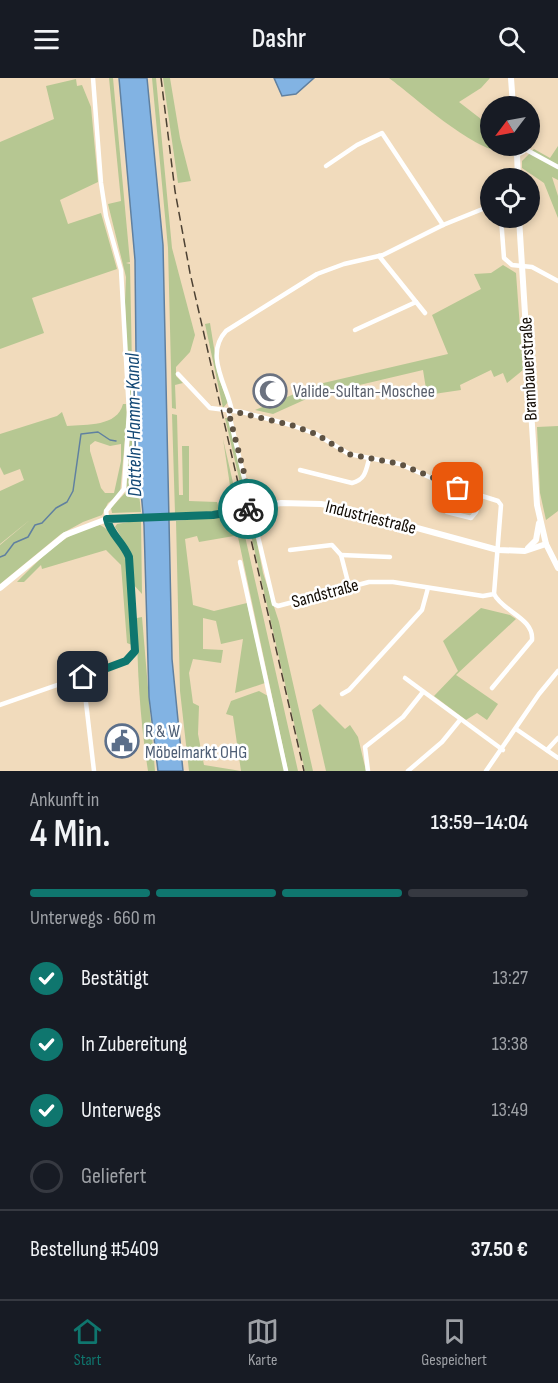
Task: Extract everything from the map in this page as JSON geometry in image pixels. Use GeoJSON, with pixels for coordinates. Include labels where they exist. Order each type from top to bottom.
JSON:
{"type":"FeatureCollection","features":[{"type":"Feature","properties":{"kind":"main road"},"geometry":{"type":"LineString","coordinates":[[511,78],[512,96]]}},
{"type":"Feature","properties":{"kind":"main road","name":"Brambauerstraße"},"geometry":{"type":"LineString","coordinates":[[520,228],[533,466],[539,520],[546,544],[558,568]]}},
{"type":"Feature","properties":{"kind":"main road","name":"Industriestraße"},"geometry":{"type":"LineString","coordinates":[[0,588],[65,536],[107,519],[175,516],[281,503],[321,504],[498,550],[525,551],[546,544]]}},
{"type":"Feature","properties":{"kind":"main road","name":"Brambauerstraße"},"geometry":{"type":"LineString","coordinates":[[525,551],[536,540],[539,520]]}},
{"type":"Feature","properties":{"kind":"street"},"geometry":{"type":"LineString","coordinates":[[0,705],[126,661],[135,651],[129,557],[122,543],[110,530],[107,519],[108,508],[124,489],[129,412],[121,270],[106,216],[101,183],[93,78]]}},
{"type":"Feature","properties":{"kind":"street"},"geometry":{"type":"LineString","coordinates":[[326,166],[375,135],[382,133],[443,225]]}},
{"type":"Feature","properties":{"kind":"street"},"geometry":{"type":"LineString","coordinates":[[539,156],[558,167]]}},
{"type":"Feature","properties":{"kind":"street","name":"Sandstraße"},"geometry":{"type":"LineString","coordinates":[[480,210],[443,225],[380,256],[344,264],[317,274],[223,335],[218,344],[217,358],[230,410],[246,509],[274,604],[278,606],[369,582],[393,582],[483,596],[494,594]]}},
{"type":"Feature","properties":{"kind":"street"},"geometry":{"type":"LineString","coordinates":[[502,228],[504,258],[508,263],[531,267],[558,281]]}},
{"type":"Feature","properties":{"kind":"street"},"geometry":{"type":"LineString","coordinates":[[380,256],[425,313]]}},
{"type":"Feature","properties":{"kind":"street"},"geometry":{"type":"LineString","coordinates":[[355,330],[416,302]]}},
{"type":"Feature","properties":{"kind":"street"},"geometry":{"type":"LineString","coordinates":[[178,374],[206,406],[291,425],[316,434],[348,454],[400,464],[447,485],[501,504],[494,594],[529,626],[532,640],[492,688]]}},
{"type":"Feature","properties":{"kind":"street"},"geometry":{"type":"LineString","coordinates":[[300,470],[352,483],[359,481],[365,475],[369,459]]}},
{"type":"Feature","properties":{"kind":"street"},"geometry":{"type":"LineString","coordinates":[[447,485],[441,505],[447,512],[471,518],[482,496]]}},
{"type":"Feature","properties":{"kind":"street"},"geometry":{"type":"LineString","coordinates":[[290,550],[325,544],[332,545],[341,555],[349,586]]}},
{"type":"Feature","properties":{"kind":"street"},"geometry":{"type":"LineString","coordinates":[[341,555],[390,557]]}},
{"type":"Feature","properties":{"kind":"street"},"geometry":{"type":"LineString","coordinates":[[240,562],[286,771]]}},
{"type":"Feature","properties":{"kind":"street"},"geometry":{"type":"LineString","coordinates":[[342,694],[349,690],[422,610],[428,588]]}},
{"type":"Feature","properties":{"kind":"street"},"geometry":{"type":"LineString","coordinates":[[486,771],[503,750],[539,694],[558,671]]}},
{"type":"Feature","properties":{"kind":"street"},"geometry":{"type":"LineString","coordinates":[[83,677],[94,771]]}},
{"type":"Feature","properties":{"kind":"street"},"geometry":{"type":"LineString","coordinates":[[405,678],[503,750]]}},
{"type":"Feature","properties":{"kind":"street"},"geometry":{"type":"LineString","coordinates":[[368,771],[365,747],[403,717],[423,692]]}},
{"type":"Feature","properties":{"kind":"street"},"geometry":{"type":"LineString","coordinates":[[408,771],[442,742],[460,720]]}},
{"type":"Feature","properties":{"kind":"street"},"geometry":{"type":"LineString","coordinates":[[516,729],[558,758]]}},
{"type":"Feature","properties":{"kind":"street"},"geometry":{"type":"LineString","coordinates":[[547,750],[558,738]]}},
{"type":"Feature","properties":{"kind":"green space"},"geometry":{"type":"Polygon","coordinates":[[[109,78],[113,78],[130,262],[126,263],[130,264],[133,418],[130,425],[126,277],[108,204],[121,201],[109,78]]]}},
{"type":"Feature","properties":{"kind":"green space"},"geometry":{"type":"Polygon","coordinates":[[[152,78],[156,78],[172,248],[195,335],[190,352],[176,367],[176,376],[183,383],[175,385],[176,409],[172,408],[168,248],[152,78]]]}},
{"type":"Feature","properties":{"kind":"green space"},"geometry":{"type":"Polygon","coordinates":[[[163,78],[170,78],[180,138],[191,181],[178,183],[163,78]]]}},
{"type":"Feature","properties":{"kind":"green space"},"geometry":{"type":"Polygon","coordinates":[[[389,78],[490,78],[481,88],[459,102],[480,118],[480,144],[460,133],[389,78]]]}},
{"type":"Feature","properties":{"kind":"green space"},"geometry":{"type":"Polygon","coordinates":[[[76,79],[77,86],[82,85],[91,107],[98,182],[60,200],[68,224],[101,213],[117,269],[32,298],[44,333],[0,349],[0,142],[54,119],[46,86],[76,79]]]}},
{"type":"Feature","properties":{"kind":"green space"},"geometry":{"type":"Polygon","coordinates":[[[558,146],[558,180],[552,177],[558,196],[558,218],[544,183],[540,180],[540,168],[522,168],[522,161],[527,156],[540,156],[540,152],[550,158],[558,146]]]}},
{"type":"Feature","properties":{"kind":"green space"},"geometry":{"type":"Polygon","coordinates":[[[503,265],[516,273],[523,370],[507,383],[503,373],[494,377],[491,370],[460,385],[461,390],[427,395],[423,370],[313,396],[273,414],[255,410],[319,384],[448,354],[432,315],[481,289],[474,274],[491,273],[503,265]]]}},
{"type":"Feature","properties":{"kind":"green space"},"geometry":{"type":"Polygon","coordinates":[[[210,323],[219,379],[228,402],[223,408],[205,324],[210,323]]]}},
{"type":"Feature","properties":{"kind":"green space"},"geometry":{"type":"Polygon","coordinates":[[[123,404],[126,404],[120,494],[108,503],[102,515],[61,534],[0,584],[0,545],[31,519],[0,544],[0,491],[24,480],[20,469],[4,475],[0,467],[0,434],[57,416],[62,412],[67,426],[108,421],[120,411],[123,404]],[[95,441],[90,445],[101,488],[105,493],[114,493],[121,461],[121,444],[110,446],[95,441]]]}},
{"type":"Feature","properties":{"kind":"green space"},"geometry":{"type":"Polygon","coordinates":[[[172,414],[177,415],[179,495],[183,495],[182,446],[189,446],[189,501],[217,502],[220,511],[175,513],[172,414]]]}},
{"type":"Feature","properties":{"kind":"green space"},"geometry":{"type":"Polygon","coordinates":[[[225,418],[228,418],[249,506],[244,500],[225,418]]]}},
{"type":"Feature","properties":{"kind":"green space"},"geometry":{"type":"Polygon","coordinates":[[[558,426],[558,511],[546,520],[540,493],[537,427],[558,426]]]}},
{"type":"Feature","properties":{"kind":"green space"},"geometry":{"type":"Polygon","coordinates":[[[130,436],[133,437],[141,512],[112,513],[111,508],[126,492],[130,436]]]}},
{"type":"Feature","properties":{"kind":"green space"},"geometry":{"type":"Polygon","coordinates":[[[223,439],[239,509],[225,511],[222,501],[232,499],[223,439]]]}},
{"type":"Feature","properties":{"kind":"green space"},"geometry":{"type":"Polygon","coordinates":[[[251,512],[263,573],[279,622],[313,771],[305,771],[246,513],[251,512]]]}},
{"type":"Feature","properties":{"kind":"green space"},"geometry":{"type":"Polygon","coordinates":[[[240,514],[298,771],[288,771],[238,537],[199,542],[197,536],[185,539],[193,605],[214,611],[247,603],[265,683],[235,693],[243,639],[221,644],[216,621],[203,618],[203,649],[223,650],[221,663],[193,659],[189,673],[193,703],[199,706],[198,734],[204,765],[241,771],[189,771],[180,691],[176,521],[240,514]]]}},
{"type":"Feature","properties":{"kind":"green space"},"geometry":{"type":"Polygon","coordinates":[[[141,520],[142,594],[132,583],[128,554],[115,527],[117,524],[141,520]]]}},
{"type":"Feature","properties":{"kind":"green space"},"geometry":{"type":"Polygon","coordinates":[[[100,525],[113,535],[122,547],[127,562],[132,596],[132,645],[127,643],[121,565],[106,550],[42,569],[41,565],[24,582],[17,582],[44,555],[65,539],[76,532],[100,525]]]}},
{"type":"Feature","properties":{"kind":"green space"},"geometry":{"type":"Polygon","coordinates":[[[481,608],[510,615],[516,619],[456,675],[498,704],[487,720],[477,713],[466,720],[434,696],[458,671],[443,641],[481,608]]]}},
{"type":"Feature","properties":{"kind":"green space"},"geometry":{"type":"Polygon","coordinates":[[[142,617],[155,771],[148,771],[141,714],[137,618],[142,617]]]}},
{"type":"Feature","properties":{"kind":"green space"},"geometry":{"type":"Polygon","coordinates":[[[259,691],[268,696],[285,771],[241,771],[233,716],[226,714],[231,701],[259,691]]]}},
{"type":"Feature","properties":{"kind":"green space"},"geometry":{"type":"Polygon","coordinates":[[[320,704],[345,729],[350,725],[358,737],[366,771],[326,771],[312,710],[320,704]]]}},
{"type":"Feature","properties":{"kind":"water"},"geometry":{"type":"Polygon","coordinates":[[[119,78],[147,78],[163,245],[172,659],[183,771],[158,771],[149,697],[144,525],[137,446],[135,260],[119,78]]]}},
{"type":"Feature","properties":{"kind":"water"},"geometry":{"type":"Polygon","coordinates":[[[274,78],[314,78],[296,94],[282,96],[274,78]]]}},
{"type":"Feature","properties":{"kind":"waterway","name":"Datteln-Hamm-Kanal"},"geometry":{"type":"LineString","coordinates":[[0,557],[5,555],[14,543],[28,537],[35,525],[42,523],[56,508],[67,502],[73,491],[81,434],[98,432],[116,441]]}},
{"type":"Feature","properties":{"kind":"railway"},"geometry":{"type":"LineString","coordinates":[[161,78],[175,191],[190,273],[304,771]]}},
{"type":"Feature","properties":{"kind":"way so far"},"geometry":{"type":"LineString","coordinates":[[248,509],[253,508],[228,410],[291,425],[316,434],[348,454],[400,464],[428,478],[458,488]]}},
{"type":"Feature","properties":{"kind":"place","name":"Valide-Sultan-Moschee"},"geometry":{"type":"Point","coordinates":[270,391]}},
{"type":"Feature","properties":{"kind":"place","name":"R & W Möbelmarkt OHG"},"geometry":{"type":"Point","coordinates":[122,741]}},
{"type":"Feature","properties":{"kind":"route"},"geometry":{"type":"LineString","coordinates":[[83,677],[126,661],[135,651],[129,557],[122,543],[110,530],[107,519],[213,515],[248,509]]}}]}
